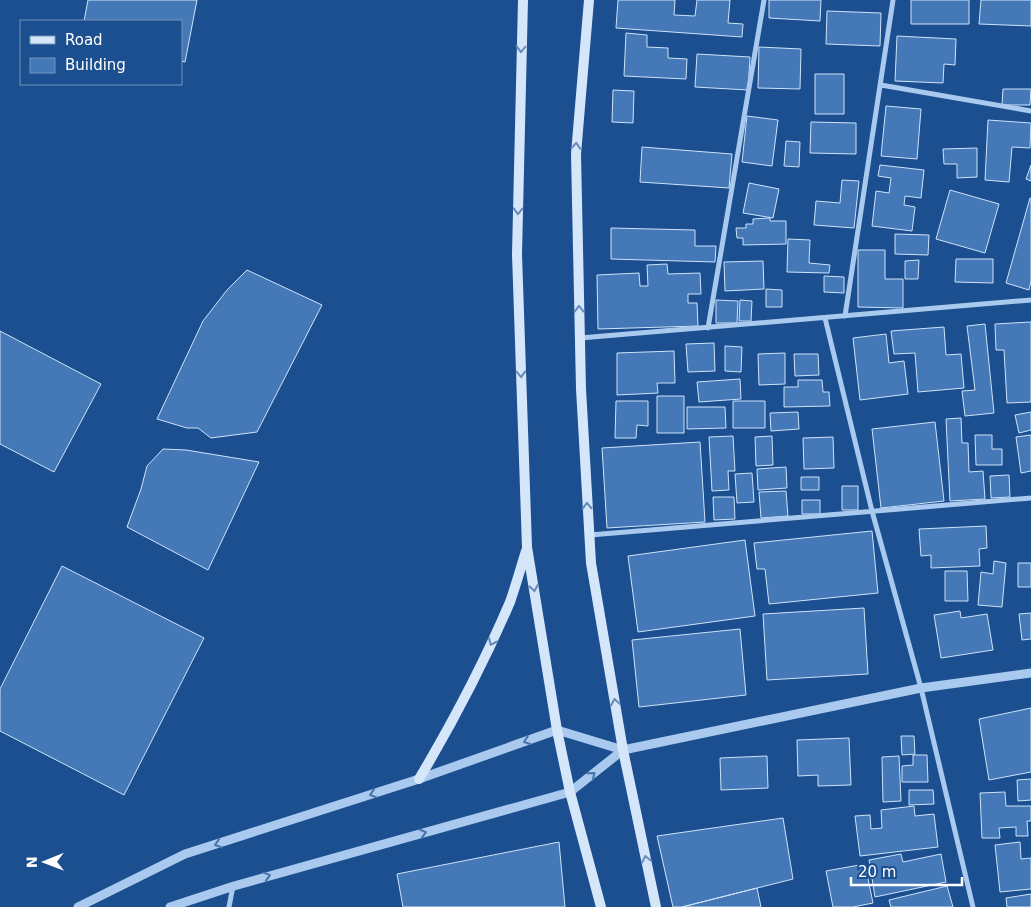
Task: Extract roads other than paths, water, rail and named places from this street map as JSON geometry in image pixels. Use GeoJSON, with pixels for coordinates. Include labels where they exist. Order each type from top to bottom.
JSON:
{"type":"FeatureCollection","features":[{"type":"Feature","properties":{"kind":"main road"},"geometry":{"type":"LineString","coordinates":[[523,0],[517,254],[527,547],[557,730],[570,792],[601,907]]}},
{"type":"Feature","properties":{"kind":"main road"},"geometry":{"type":"LineString","coordinates":[[589,0],[576,154],[579,338],[591,563],[623,750],[656,907]]}},
{"type":"Feature","properties":{"kind":"main road"},"geometry":{"type":"LineString","coordinates":[[419,779],[447,732],[481,667],[510,600],[527,547]]}},
{"type":"Feature","properties":{"kind":"street"},"geometry":{"type":"LineString","coordinates":[[708,328],[764,0]]}},
{"type":"Feature","properties":{"kind":"street"},"geometry":{"type":"LineString","coordinates":[[845,316],[893,0]]}},
{"type":"Feature","properties":{"kind":"street"},"geometry":{"type":"LineString","coordinates":[[881,85],[1031,111]]}},
{"type":"Feature","properties":{"kind":"street"},"geometry":{"type":"LineString","coordinates":[[579,338],[1031,300]]}},
{"type":"Feature","properties":{"kind":"street"},"geometry":{"type":"LineString","coordinates":[[825,318],[872,511],[920,688],[973,907]]}},
{"type":"Feature","properties":{"kind":"street"},"geometry":{"type":"LineString","coordinates":[[589,535],[1031,498]]}},
{"type":"Feature","properties":{"kind":"street"},"geometry":{"type":"LineString","coordinates":[[170,907],[234,886],[570,792],[623,750],[920,688],[1031,673]]}},
{"type":"Feature","properties":{"kind":"street"},"geometry":{"type":"LineString","coordinates":[[78,907],[185,854],[419,779],[557,730],[623,750]]}},
{"type":"Feature","properties":{"kind":"street"},"geometry":{"type":"LineString","coordinates":[[230,907],[234,886]]}}]}
